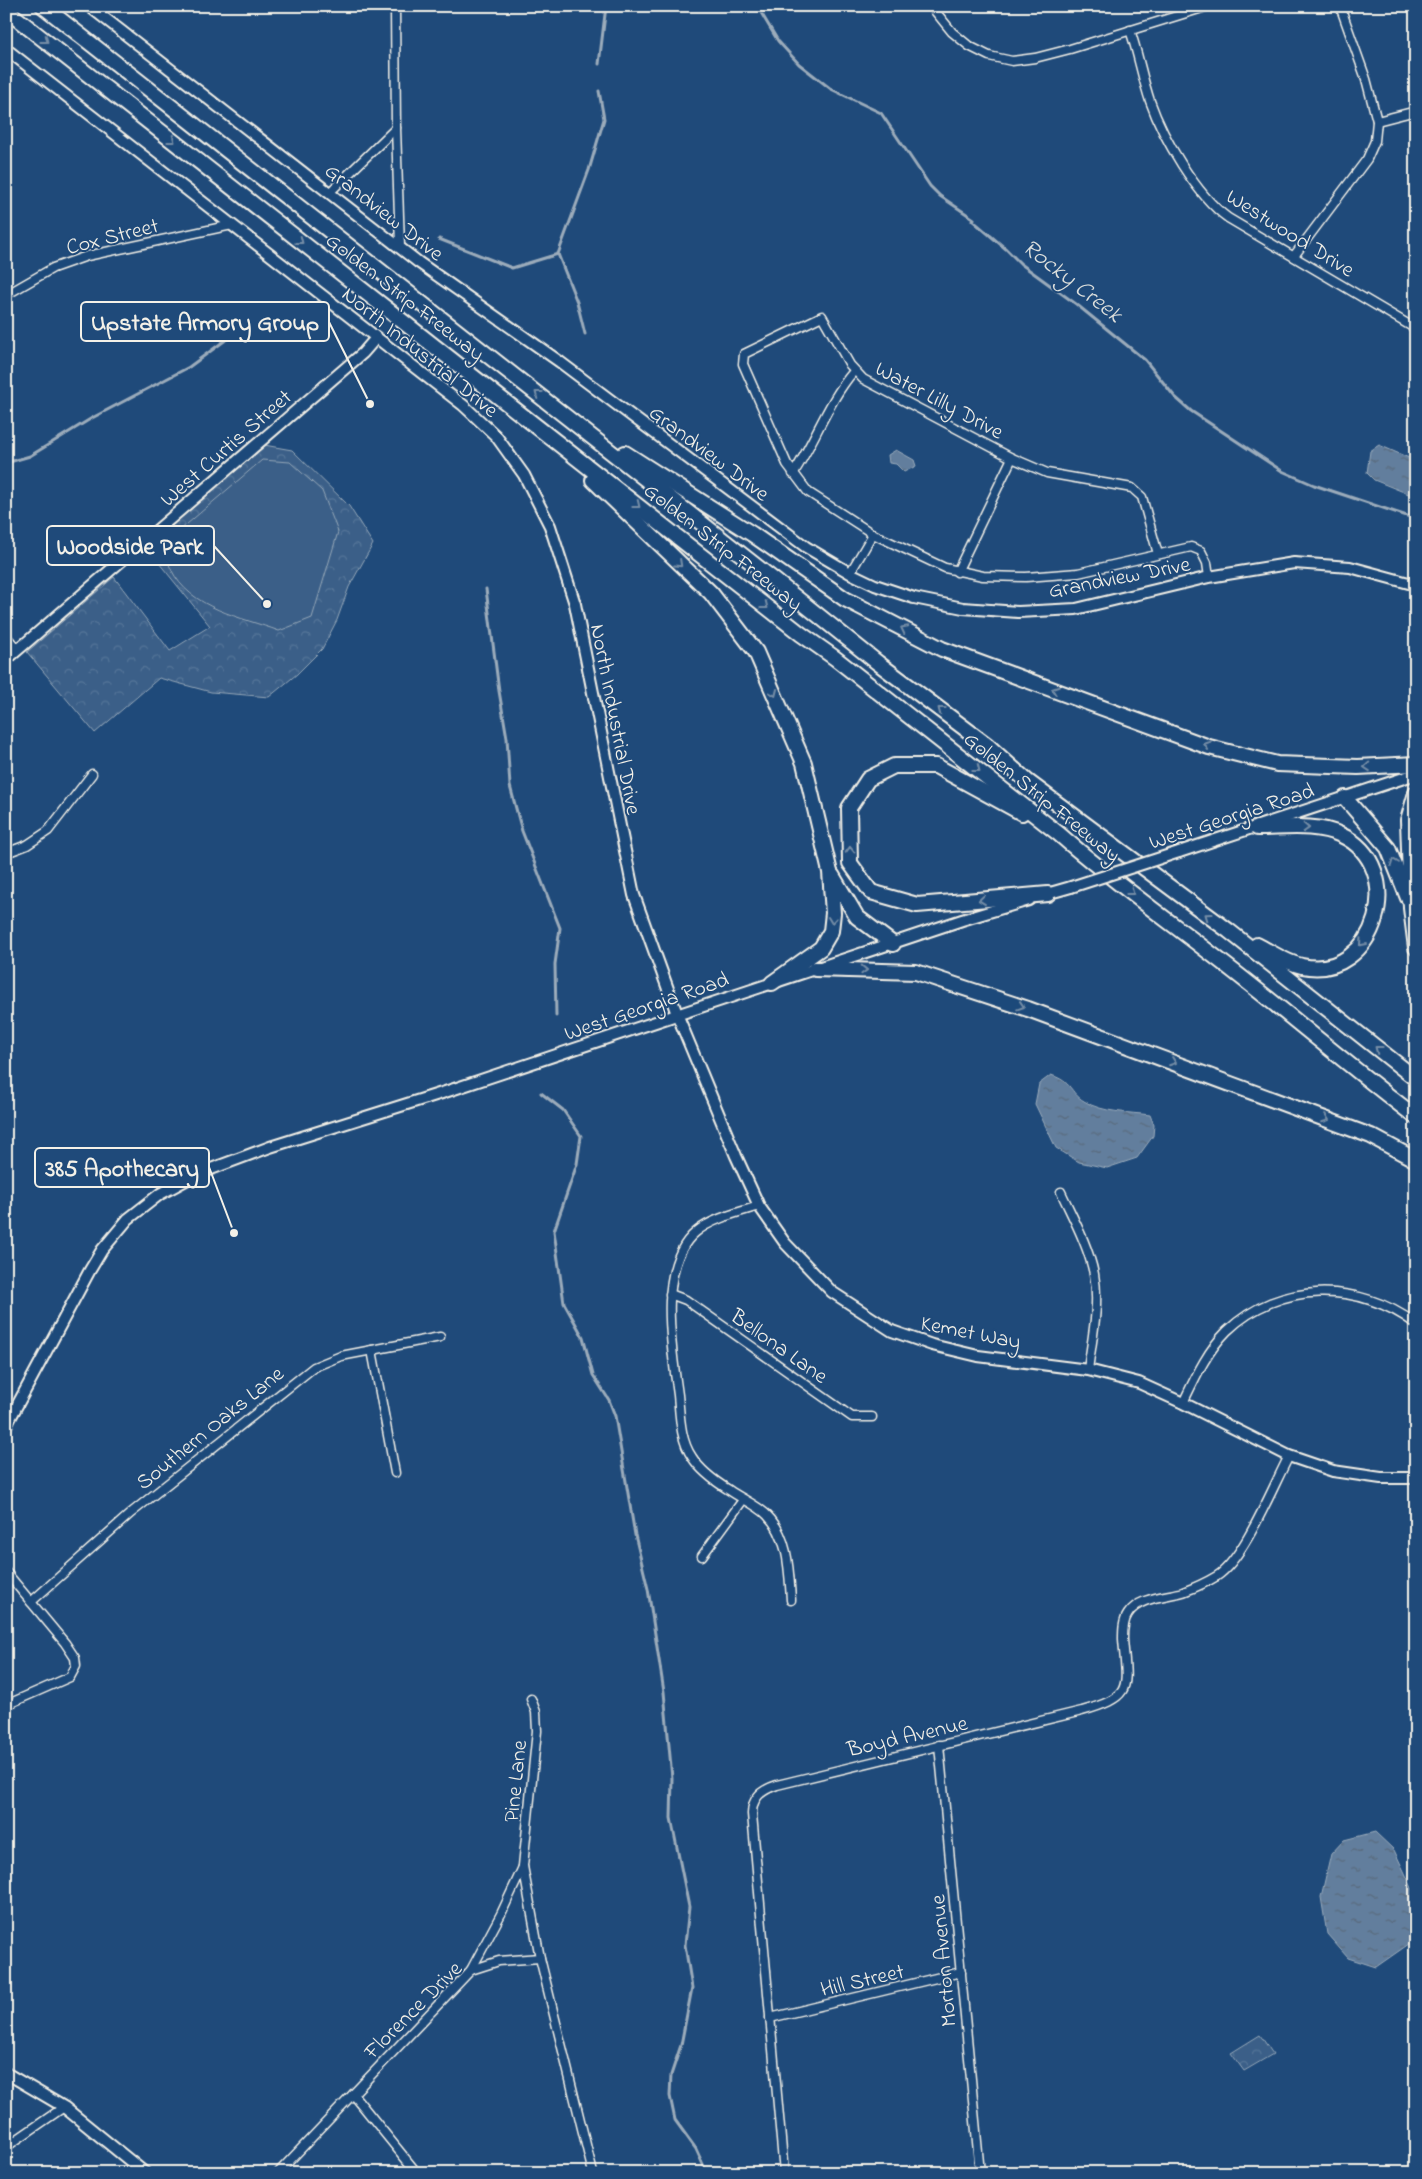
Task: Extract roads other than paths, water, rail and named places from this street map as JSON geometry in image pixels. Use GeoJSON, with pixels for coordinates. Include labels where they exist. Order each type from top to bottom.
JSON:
{"type":"FeatureCollection","features":[{"type":"Feature","properties":{"kind":"highway","name":"Golden Strip Freeway"},"geometry":{"type":"LineString","coordinates":[[43,6],[878,663],[987,745],[1027,780],[1230,931],[1416,1079]]}},
{"type":"Feature","properties":{"kind":"highway","name":"Golden Strip Freeway"},"geometry":{"type":"LineString","coordinates":[[7,8],[1416,1116]]}},
{"type":"Feature","properties":{"kind":"highway"},"geometry":{"type":"LineString","coordinates":[[554,408],[752,534],[845,599],[942,649],[1209,747],[1277,764],[1358,767],[1416,764]]}},
{"type":"Feature","properties":{"kind":"highway"},"geometry":{"type":"LineString","coordinates":[[544,432],[711,593],[756,652],[804,763],[830,872],[833,913],[830,930],[821,948],[772,983]]}},
{"type":"Feature","properties":{"kind":"highway"},"geometry":{"type":"LineString","coordinates":[[1048,894],[917,905],[871,892],[850,863],[849,808],[868,779],[894,766],[936,766],[1059,834]]}},
{"type":"Feature","properties":{"kind":"highway"},"geometry":{"type":"LineString","coordinates":[[1416,793],[1408,820],[1416,948]]}},
{"type":"Feature","properties":{"kind":"highway"},"geometry":{"type":"LineString","coordinates":[[1345,798],[1388,848],[1412,908]]}},
{"type":"Feature","properties":{"kind":"highway"},"geometry":{"type":"LineString","coordinates":[[1230,931],[1291,963],[1316,967],[1343,960],[1367,939],[1374,924],[1379,893],[1377,880],[1370,863],[1356,844],[1341,835],[1322,829],[1257,828]]}},
{"type":"Feature","properties":{"kind":"highway"},"geometry":{"type":"LineString","coordinates":[[830,872],[857,917],[893,944]]}},
{"type":"Feature","properties":{"kind":"highway"},"geometry":{"type":"LineString","coordinates":[[815,969],[916,972],[1028,1008],[1362,1132],[1416,1160]]}},
{"type":"Feature","properties":{"kind":"street","name":"Grandview Drive"},"geometry":{"type":"LineString","coordinates":[[90,6],[400,246],[418,262],[560,362],[806,547],[850,573],[875,585],[914,598],[963,608],[1018,612],[1076,609],[1209,577],[1294,563],[1350,567],[1416,585]]}},
{"type":"Feature","properties":{"kind":"street"},"geometry":{"type":"LineString","coordinates":[[395,6],[396,128],[400,246]]}},
{"type":"Feature","properties":{"kind":"street"},"geometry":{"type":"LineString","coordinates":[[931,6],[952,32],[969,46],[989,56],[1012,60],[1035,58],[1210,6]]}},
{"type":"Feature","properties":{"kind":"street"},"geometry":{"type":"LineString","coordinates":[[1294,256],[1368,159],[1375,142],[1377,121],[1366,79],[1340,6]]}},
{"type":"Feature","properties":{"kind":"street","name":"Westwood Drive"},"geometry":{"type":"LineString","coordinates":[[1130,30],[1159,123],[1172,148],[1202,193],[1228,218],[1416,329]]}},
{"type":"Feature","properties":{"kind":"street","name":"North Industrial Drive"},"geometry":{"type":"LineString","coordinates":[[6,49],[463,405],[496,436],[524,475],[550,526],[575,604],[634,895],[677,1014]]}},
{"type":"Feature","properties":{"kind":"street"},"geometry":{"type":"LineString","coordinates":[[1377,121],[1416,111]]}},
{"type":"Feature","properties":{"kind":"street"},"geometry":{"type":"LineString","coordinates":[[330,192],[396,128]]}},
{"type":"Feature","properties":{"kind":"street","name":"Cox Street"},"geometry":{"type":"LineString","coordinates":[[6,294],[53,268],[87,256],[232,225]]}},
{"type":"Feature","properties":{"kind":"street","name":"Water Lilly Drive"},"geometry":{"type":"LineString","coordinates":[[1158,554],[1142,497],[1132,488],[1047,473],[1012,458],[863,379],[854,371],[822,316],[744,354],[743,364],[793,474],[808,492],[873,534],[945,568],[983,576],[1035,577],[1078,573],[1190,547],[1201,551],[1207,563],[1209,577]]}},
{"type":"Feature","properties":{"kind":"street","name":"West Curtis Street"},"geometry":{"type":"LineString","coordinates":[[6,660],[363,353],[376,338]]}},
{"type":"Feature","properties":{"kind":"street"},"geometry":{"type":"LineString","coordinates":[[793,474],[805,456],[842,385],[854,371]]}},
{"type":"Feature","properties":{"kind":"street"},"geometry":{"type":"LineString","coordinates":[[957,572],[1012,458]]}},
{"type":"Feature","properties":{"kind":"street"},"geometry":{"type":"LineString","coordinates":[[850,573],[873,534]]}},
{"type":"Feature","properties":{"kind":"street"},"geometry":{"type":"LineString","coordinates":[[6,636],[18,650]]}},
{"type":"Feature","properties":{"kind":"street"},"geometry":{"type":"LineString","coordinates":[[6,853],[27,845],[48,831],[92,774]]}},
{"type":"Feature","properties":{"kind":"street","name":"West Georgia Road"},"geometry":{"type":"LineString","coordinates":[[6,1426],[102,1250],[128,1219],[160,1194],[195,1175],[248,1154],[442,1093],[962,920],[1257,828],[1416,774]]}},
{"type":"Feature","properties":{"kind":"street","name":"Kemet Way"},"geometry":{"type":"LineString","coordinates":[[677,1014],[759,1206],[785,1243],[832,1292],[892,1332],[932,1345],[978,1356],[1088,1370],[1139,1383],[1289,1456],[1333,1471],[1381,1478],[1416,1478]]}},
{"type":"Feature","properties":{"kind":"street"},"geometry":{"type":"LineString","coordinates":[[1061,1192],[1085,1246],[1094,1274],[1096,1302],[1088,1370]]}},
{"type":"Feature","properties":{"kind":"street"},"geometry":{"type":"LineString","coordinates":[[759,1206],[722,1218],[696,1232],[681,1250],[672,1277],[669,1326],[683,1435],[692,1457],[719,1483],[766,1515],[780,1535],[787,1557],[792,1600]]}},
{"type":"Feature","properties":{"kind":"street"},"geometry":{"type":"LineString","coordinates":[[1183,1403],[1201,1366],[1226,1332],[1244,1317],[1284,1298],[1318,1291],[1340,1292],[1364,1297],[1402,1314],[1416,1324]]}},
{"type":"Feature","properties":{"kind":"street","name":"Bellona Lane"},"geometry":{"type":"LineString","coordinates":[[670,1294],[686,1300],[852,1417],[872,1417]]}},
{"type":"Feature","properties":{"kind":"street","name":"Southern Oaks Lane"},"geometry":{"type":"LineString","coordinates":[[31,1602],[131,1513],[300,1375],[330,1359],[440,1337]]}},
{"type":"Feature","properties":{"kind":"street"},"geometry":{"type":"LineString","coordinates":[[372,1350],[395,1473]]}},
{"type":"Feature","properties":{"kind":"street","name":"Boyd Avenue"},"geometry":{"type":"LineString","coordinates":[[784,2173],[752,1814],[752,1805],[756,1797],[767,1788],[778,1784],[1082,1711],[1117,1698],[1126,1683],[1123,1635],[1124,1623],[1128,1613],[1145,1601],[1185,1591],[1201,1584],[1218,1576],[1229,1566],[1247,1537],[1289,1456]]}},
{"type":"Feature","properties":{"kind":"street"},"geometry":{"type":"LineString","coordinates":[[702,1556],[743,1500]]}},
{"type":"Feature","properties":{"kind":"street"},"geometry":{"type":"LineString","coordinates":[[6,1572],[65,1643],[75,1658],[76,1666],[70,1677],[6,1705]]}},
{"type":"Feature","properties":{"kind":"street","name":"Pine Lane"},"geometry":{"type":"LineString","coordinates":[[531,1699],[536,1712],[537,1731],[523,1866],[540,1958]]}},
{"type":"Feature","properties":{"kind":"street","name":"Morton Avenue"},"geometry":{"type":"LineString","coordinates":[[939,1745],[980,2173]]}},
{"type":"Feature","properties":{"kind":"street","name":"Pine Lane"},"geometry":{"type":"LineString","coordinates":[[470,1970],[501,1914],[523,1866]]}},
{"type":"Feature","properties":{"kind":"street"},"geometry":{"type":"LineString","coordinates":[[540,1958],[593,2173]]}},
{"type":"Feature","properties":{"kind":"street","name":"Florence Drive"},"geometry":{"type":"LineString","coordinates":[[278,2173],[470,1970],[499,1961],[540,1958]]}},
{"type":"Feature","properties":{"kind":"street","name":"Hill Street"},"geometry":{"type":"LineString","coordinates":[[770,2018],[961,1972]]}},
{"type":"Feature","properties":{"kind":"street"},"geometry":{"type":"LineString","coordinates":[[6,2073],[64,2107],[145,2173]]}},
{"type":"Feature","properties":{"kind":"street"},"geometry":{"type":"LineString","coordinates":[[352,2094],[417,2173]]}},
{"type":"Feature","properties":{"kind":"street"},"geometry":{"type":"LineString","coordinates":[[6,2147],[64,2107]]}},
{"type":"Feature","properties":{"kind":"water"},"geometry":{"type":"Polygon","coordinates":[[[1379,445],[1416,461],[1416,497],[1374,480],[1367,473],[1370,451],[1379,445]]]}},
{"type":"Feature","properties":{"kind":"water"},"geometry":{"type":"Polygon","coordinates":[[[896,450],[914,460],[916,466],[904,472],[896,464],[889,463],[888,455],[896,450]]]}},
{"type":"Feature","properties":{"kind":"water"},"geometry":{"type":"Polygon","coordinates":[[[1051,1075],[1067,1084],[1079,1098],[1091,1105],[1107,1110],[1150,1115],[1154,1125],[1153,1136],[1137,1158],[1107,1168],[1079,1162],[1056,1148],[1035,1104],[1039,1084],[1051,1075]]]}},
{"type":"Feature","properties":{"kind":"water"},"geometry":{"type":"Polygon","coordinates":[[[1375,1832],[1394,1850],[1414,1892],[1416,1939],[1376,1967],[1348,1958],[1327,1934],[1321,1897],[1331,1854],[1344,1840],[1375,1832]]]}},
{"type":"Feature","properties":{"kind":"waterway"},"geometry":{"type":"LineString","coordinates":[[599,64],[606,6]]}},
{"type":"Feature","properties":{"kind":"waterway","name":"Rocky Creek"},"geometry":{"type":"LineString","coordinates":[[757,6],[778,41],[799,64],[831,89],[881,113],[930,186],[940,196],[974,219],[972,220],[1021,264],[1076,304],[1145,360],[1175,397],[1191,411],[1282,471],[1314,485],[1416,519]]}},
{"type":"Feature","properties":{"kind":"waterway"},"geometry":{"type":"LineString","coordinates":[[585,334],[577,302],[558,254],[589,170],[604,119],[599,91]]}},
{"type":"Feature","properties":{"kind":"waterway"},"geometry":{"type":"LineString","coordinates":[[439,239],[512,268],[558,254]]}},
{"type":"Feature","properties":{"kind":"waterway"},"geometry":{"type":"LineString","coordinates":[[6,463],[30,456],[92,418],[189,367],[231,336],[285,304]]}},
{"type":"Feature","properties":{"kind":"waterway"},"geometry":{"type":"LineString","coordinates":[[486,589],[507,738],[510,786],[522,831],[560,928],[555,964],[556,1016]]}},
{"type":"Feature","properties":{"kind":"waterway"},"geometry":{"type":"LineString","coordinates":[[541,1093],[563,1110],[581,1136],[577,1164],[554,1231],[564,1303],[583,1337],[593,1375],[609,1400],[615,1416],[635,1535],[648,1589],[664,1692],[672,1778],[671,1818],[689,1907],[685,1945],[692,1988],[681,2045],[671,2075],[670,2096],[675,2120],[696,2149],[707,2173]]}},
{"type":"Feature","properties":{"kind":"place","name":"Upstate Armory Group"},"geometry":{"type":"Point","coordinates":[370,404]}},
{"type":"Feature","properties":{"kind":"place","name":"Woodside Park"},"geometry":{"type":"Point","coordinates":[267,604]}},
{"type":"Feature","properties":{"kind":"place","name":"385 Apothecary"},"geometry":{"type":"Point","coordinates":[234,1233]}}]}
